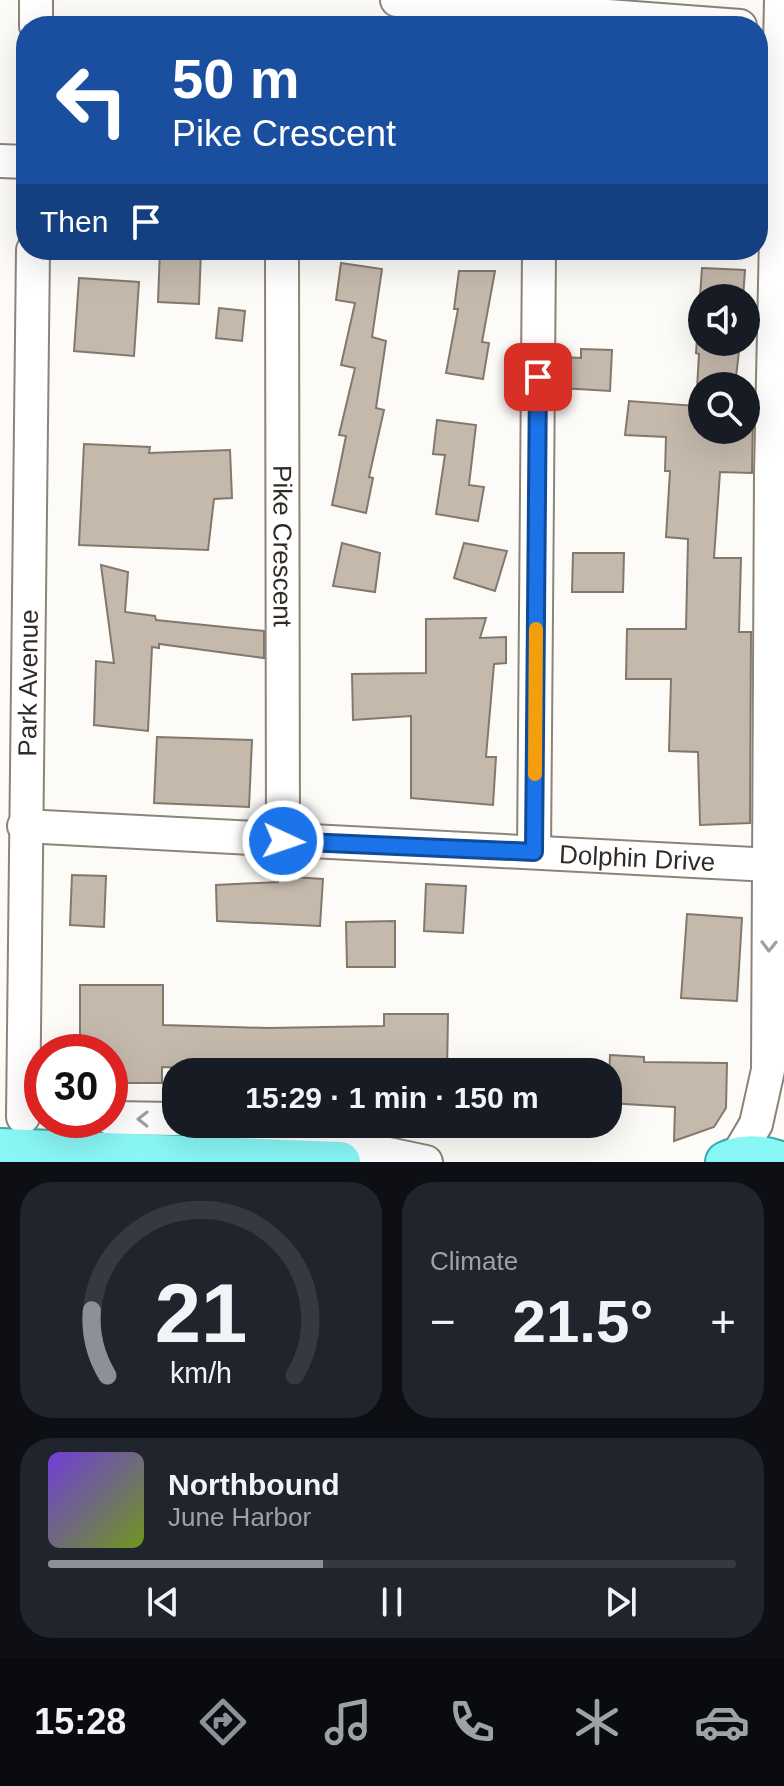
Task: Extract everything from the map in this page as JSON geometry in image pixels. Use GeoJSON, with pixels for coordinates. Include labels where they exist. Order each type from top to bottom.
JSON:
{"type":"FeatureCollection","features":[{"type":"Feature","properties":{"kind":"main road"},"geometry":{"type":"LineString","coordinates":[[16,1125],[340,1162]]}},
{"type":"Feature","properties":{"kind":"main road"},"geometry":{"type":"LineString","coordinates":[[731,1160],[757,1156],[780,1162]]}},
{"type":"Feature","properties":{"kind":"street"},"geometry":{"type":"LineString","coordinates":[[397,0],[608,16]]}},
{"type":"Feature","properties":{"kind":"street"},"geometry":{"type":"LineString","coordinates":[[731,1160],[756,1124],[768,1070],[777,473],[776,21]]}},
{"type":"Feature","properties":{"kind":"street","name":"Park Avenue"},"geometry":{"type":"LineString","coordinates":[[16,1125],[24,826],[12,791],[15,474],[32,260]]}},
{"type":"Feature","properties":{"kind":"street","name":"Pike Crescent"},"geometry":{"type":"LineString","coordinates":[[282,260],[283,841]]}},
{"type":"Feature","properties":{"kind":"street"},"geometry":{"type":"LineString","coordinates":[[534,852],[539,260]]}},
{"type":"Feature","properties":{"kind":"street","name":"Dolphin Drive"},"geometry":{"type":"LineString","coordinates":[[24,826],[771,865]]}},
{"type":"Feature","properties":{"kind":"street"},"geometry":{"type":"LineString","coordinates":[[128,1118],[162,1119]]}},
{"type":"Feature","properties":{"kind":"street"},"geometry":{"type":"LineString","coordinates":[[313,1138],[426,1162]]}},
{"type":"Feature","properties":{"kind":"building"},"geometry":{"type":"Polygon","coordinates":[[[160,260],[201,260],[199,304],[158,302],[160,260]]]}},
{"type":"Feature","properties":{"kind":"building"},"geometry":{"type":"Polygon","coordinates":[[[341,263],[382,269],[372,337],[386,341],[376,408],[384,410],[369,477],[373,478],[366,513],[332,505],[346,436],[339,435],[355,368],[341,365],[355,303],[336,300],[341,263]]]}},
{"type":"Feature","properties":{"kind":"building"},"geometry":{"type":"Polygon","coordinates":[[[702,268],[745,270],[744,284],[701,284],[702,268]]]}},
{"type":"Feature","properties":{"kind":"building"},"geometry":{"type":"Polygon","coordinates":[[[459,271],[495,271],[482,342],[489,343],[483,379],[446,373],[458,309],[454,309],[459,271]]]}},
{"type":"Feature","properties":{"kind":"building"},"geometry":{"type":"Polygon","coordinates":[[[79,278],[139,282],[134,356],[74,351],[79,278]]]}},
{"type":"Feature","properties":{"kind":"building"},"geometry":{"type":"Polygon","coordinates":[[[219,308],[245,311],[242,341],[216,338],[219,308]]]}},
{"type":"Feature","properties":{"kind":"building"},"geometry":{"type":"Polygon","coordinates":[[[581,349],[612,350],[610,391],[561,388],[563,357],[581,358],[581,349]]]}},
{"type":"Feature","properties":{"kind":"building"},"geometry":{"type":"Polygon","coordinates":[[[699,356],[738,356],[737,372],[698,372],[699,356]]]}},
{"type":"Feature","properties":{"kind":"building"},"geometry":{"type":"Polygon","coordinates":[[[629,401],[688,405],[688,444],[752,444],[752,473],[720,472],[714,558],[741,558],[739,632],[751,632],[750,823],[700,825],[698,752],[669,751],[671,679],[626,679],[627,629],[686,629],[688,539],[666,537],[670,471],[665,471],[666,437],[625,435],[629,401]]]}},
{"type":"Feature","properties":{"kind":"building"},"geometry":{"type":"Polygon","coordinates":[[[437,420],[476,425],[469,485],[484,487],[478,521],[436,514],[445,455],[433,454],[437,420]]]}},
{"type":"Feature","properties":{"kind":"building"},"geometry":{"type":"Polygon","coordinates":[[[84,444],[150,447],[149,453],[230,450],[232,498],[214,499],[208,550],[79,545],[84,444]]]}},
{"type":"Feature","properties":{"kind":"building"},"geometry":{"type":"Polygon","coordinates":[[[342,543],[380,553],[375,592],[333,586],[342,543]]]}},
{"type":"Feature","properties":{"kind":"building"},"geometry":{"type":"Polygon","coordinates":[[[464,543],[507,551],[495,591],[454,578],[464,543]]]}},
{"type":"Feature","properties":{"kind":"building"},"geometry":{"type":"Polygon","coordinates":[[[573,553],[624,553],[623,592],[572,592],[573,553]]]}},
{"type":"Feature","properties":{"kind":"building"},"geometry":{"type":"Polygon","coordinates":[[[101,565],[128,572],[125,612],[155,616],[156,620],[264,631],[264,658],[159,644],[159,648],[152,647],[148,731],[94,725],[96,661],[114,663],[101,565]]]}},
{"type":"Feature","properties":{"kind":"building"},"geometry":{"type":"Polygon","coordinates":[[[486,618],[480,638],[506,637],[506,663],[494,664],[486,757],[496,757],[493,805],[411,798],[411,716],[353,720],[352,674],[426,673],[426,619],[486,618]]]}},
{"type":"Feature","properties":{"kind":"building"},"geometry":{"type":"Polygon","coordinates":[[[157,737],[252,740],[249,807],[154,803],[157,737]]]}},
{"type":"Feature","properties":{"kind":"building"},"geometry":{"type":"Polygon","coordinates":[[[72,875],[106,876],[104,927],[70,925],[72,875]]]}},
{"type":"Feature","properties":{"kind":"building"},"geometry":{"type":"Polygon","coordinates":[[[278,876],[323,879],[320,926],[217,921],[216,885],[278,882],[278,876]]]}},
{"type":"Feature","properties":{"kind":"building"},"geometry":{"type":"Polygon","coordinates":[[[426,884],[466,886],[463,933],[424,931],[426,884]]]}},
{"type":"Feature","properties":{"kind":"building"},"geometry":{"type":"Polygon","coordinates":[[[687,914],[742,918],[737,1001],[681,998],[687,914]]]}},
{"type":"Feature","properties":{"kind":"building"},"geometry":{"type":"Polygon","coordinates":[[[395,921],[395,967],[347,967],[346,922],[395,921]]]}},
{"type":"Feature","properties":{"kind":"building"},"geometry":{"type":"Polygon","coordinates":[[[80,985],[163,985],[163,1025],[268,1028],[384,1026],[384,1014],[448,1014],[447,1058],[162,1058],[162,1083],[128,1083],[128,1034],[80,1034],[80,985]]]}},
{"type":"Feature","properties":{"kind":"building"},"geometry":{"type":"Polygon","coordinates":[[[610,1055],[644,1057],[644,1062],[727,1063],[726,1108],[714,1127],[674,1141],[675,1107],[622,1104],[622,1058],[610,1058],[610,1055]]]}},
{"type":"Feature","properties":{"kind":"slow traffic"},"geometry":{"type":"LineString","coordinates":[[535,774],[536,629]]}},
{"type":"Feature","properties":{"kind":"route"},"geometry":{"type":"LineString","coordinates":[[283,841],[534,852],[538,377]]}}]}
